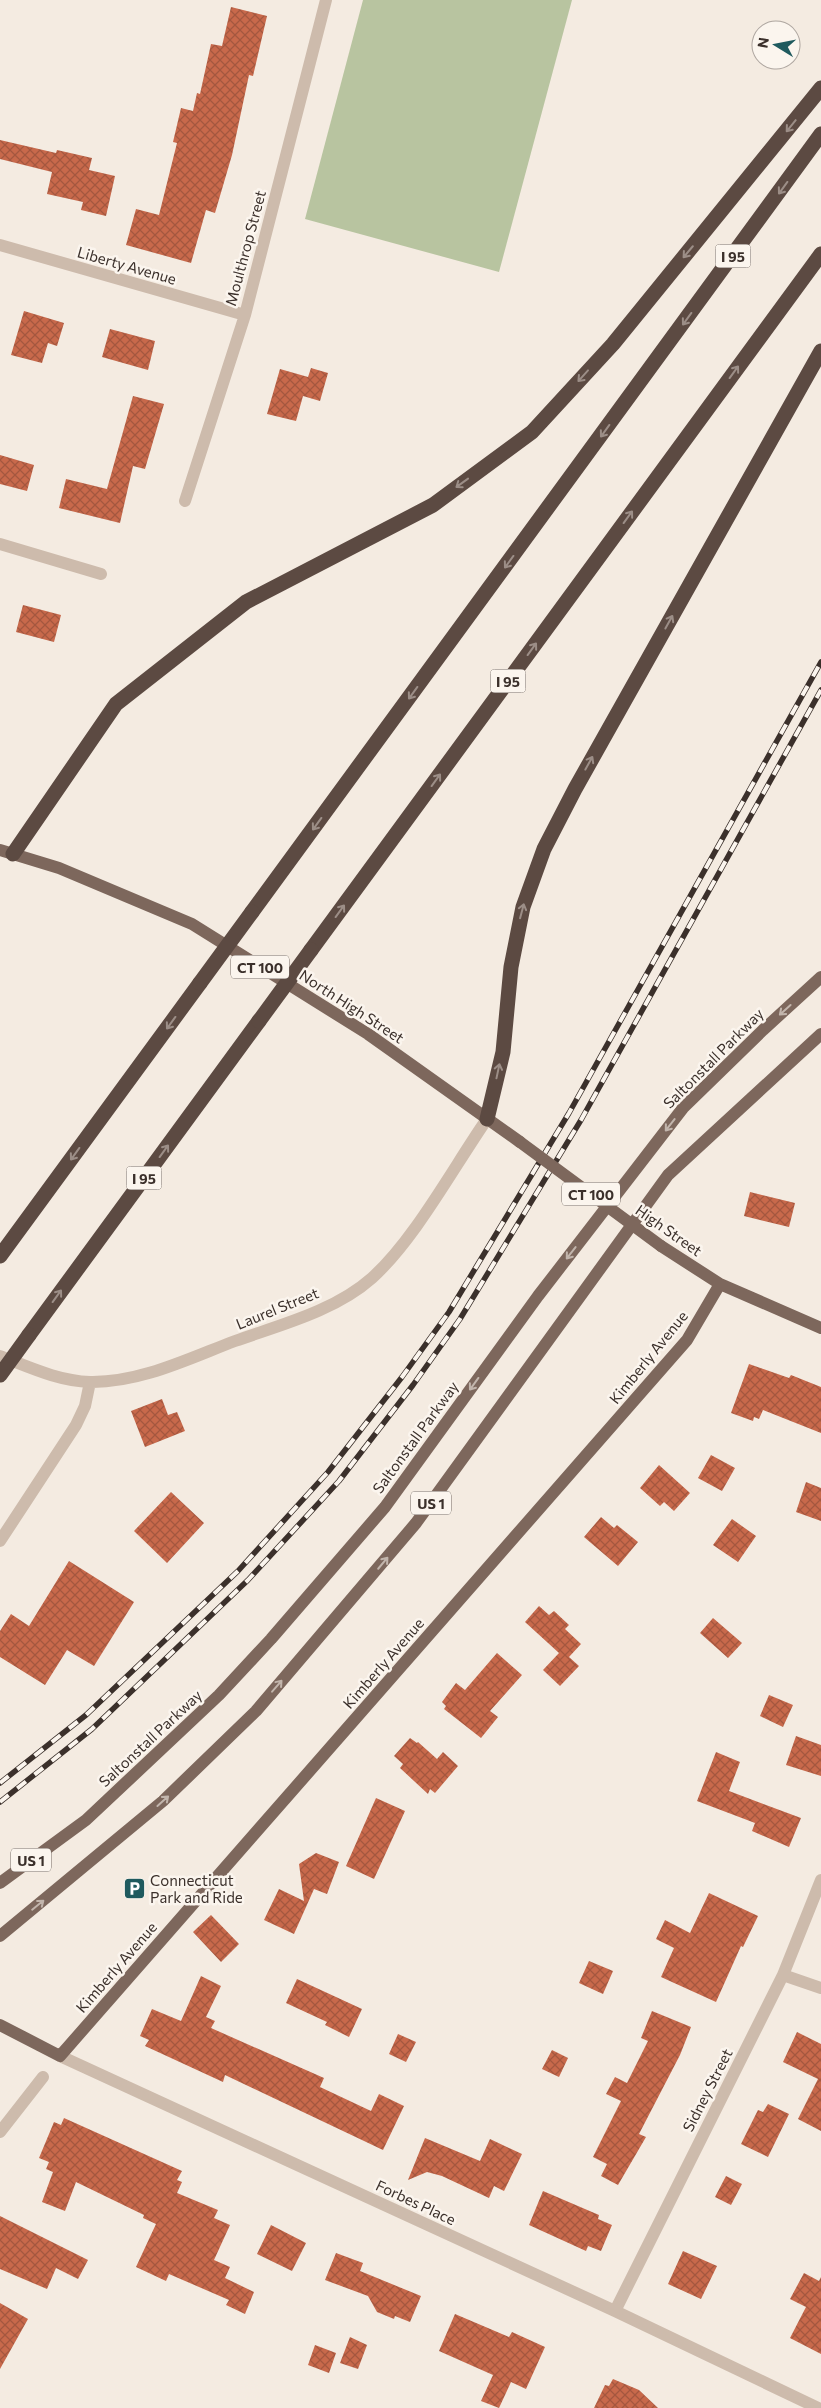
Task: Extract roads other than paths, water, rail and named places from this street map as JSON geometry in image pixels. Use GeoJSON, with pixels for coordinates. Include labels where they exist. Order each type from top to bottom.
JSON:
{"type":"FeatureCollection","features":[{"type":"Feature","properties":{"kind":"highway"},"geometry":{"type":"LineString","coordinates":[[7,852],[116,704],[246,602],[433,505],[532,432],[612,344],[821,88]]}},
{"type":"Feature","properties":{"kind":"highway","name":"I 95"},"geometry":{"type":"LineString","coordinates":[[0,1256],[821,134]]}},
{"type":"Feature","properties":{"kind":"highway","name":"I 95"},"geometry":{"type":"LineString","coordinates":[[0,1375],[821,254]]}},
{"type":"Feature","properties":{"kind":"highway"},"geometry":{"type":"LineString","coordinates":[[487,1119],[503,1052],[516,935],[523,907],[544,849],[575,789],[821,351]]}},
{"type":"Feature","properties":{"kind":"main road","name":"North High Street"},"geometry":{"type":"LineString","coordinates":[[7,852],[58,868],[192,924],[368,1034],[487,1119]]}},
{"type":"Feature","properties":{"kind":"main road","name":"Saltonstall Parkway"},"geometry":{"type":"LineString","coordinates":[[0,1883],[86,1820],[219,1695],[271,1639],[385,1507],[538,1296],[683,1108],[762,1030],[821,977]]}},
{"type":"Feature","properties":{"kind":"main road","name":"US 1"},"geometry":{"type":"LineString","coordinates":[[0,1936],[163,1801],[256,1711],[416,1523],[668,1175],[821,1034]]}},
{"type":"Feature","properties":{"kind":"main road","name":"High Street"},"geometry":{"type":"LineString","coordinates":[[487,1119],[661,1246],[720,1284],[821,1328]]}},
{"type":"Feature","properties":{"kind":"main road","name":"Kimberly Avenue"},"geometry":{"type":"LineString","coordinates":[[60,2056],[686,1340],[720,1284]]}},
{"type":"Feature","properties":{"kind":"main road","name":"Forbes Place"},"geometry":{"type":"LineString","coordinates":[[0,2024],[60,2056]]}},
{"type":"Feature","properties":{"kind":"street","name":"Moulthrop Street"},"geometry":{"type":"LineString","coordinates":[[185,501],[245,315],[326,0]]}},
{"type":"Feature","properties":{"kind":"street","name":"Liberty Avenue"},"geometry":{"type":"LineString","coordinates":[[0,245],[245,315]]}},
{"type":"Feature","properties":{"kind":"street"},"geometry":{"type":"LineString","coordinates":[[0,544],[101,574]]}},
{"type":"Feature","properties":{"kind":"street","name":"Laurel Street"},"geometry":{"type":"LineString","coordinates":[[0,1356],[47,1374],[90,1382],[114,1381],[154,1370],[310,1313],[348,1295],[372,1278],[396,1251],[487,1119]]}},
{"type":"Feature","properties":{"kind":"street"},"geometry":{"type":"LineString","coordinates":[[0,1542],[76,1425],[85,1406],[90,1382]]}},
{"type":"Feature","properties":{"kind":"street","name":"Sidney Street"},"geometry":{"type":"LineString","coordinates":[[615,2311],[783,1975],[821,1880]]}},
{"type":"Feature","properties":{"kind":"street"},"geometry":{"type":"LineString","coordinates":[[783,1975],[821,1988]]}},
{"type":"Feature","properties":{"kind":"street","name":"Forbes Place"},"geometry":{"type":"LineString","coordinates":[[60,2056],[615,2311],[818,2408]]}},
{"type":"Feature","properties":{"kind":"street"},"geometry":{"type":"LineString","coordinates":[[0,2132],[44,2077]]}},
{"type":"Feature","properties":{"kind":"railway"},"geometry":{"type":"LineString","coordinates":[[0,1783],[86,1715],[238,1571],[328,1472],[402,1377],[449,1312],[569,1113],[821,662]]}},
{"type":"Feature","properties":{"kind":"railway"},"geometry":{"type":"LineString","coordinates":[[0,1802],[92,1729],[248,1580],[339,1481],[413,1385],[460,1319],[581,1120],[821,690]]}},
{"type":"Feature","properties":{"kind":"place","name":"Connecticut Park and Ride"},"geometry":{"type":"Point","coordinates":[134,1889]}}]}
